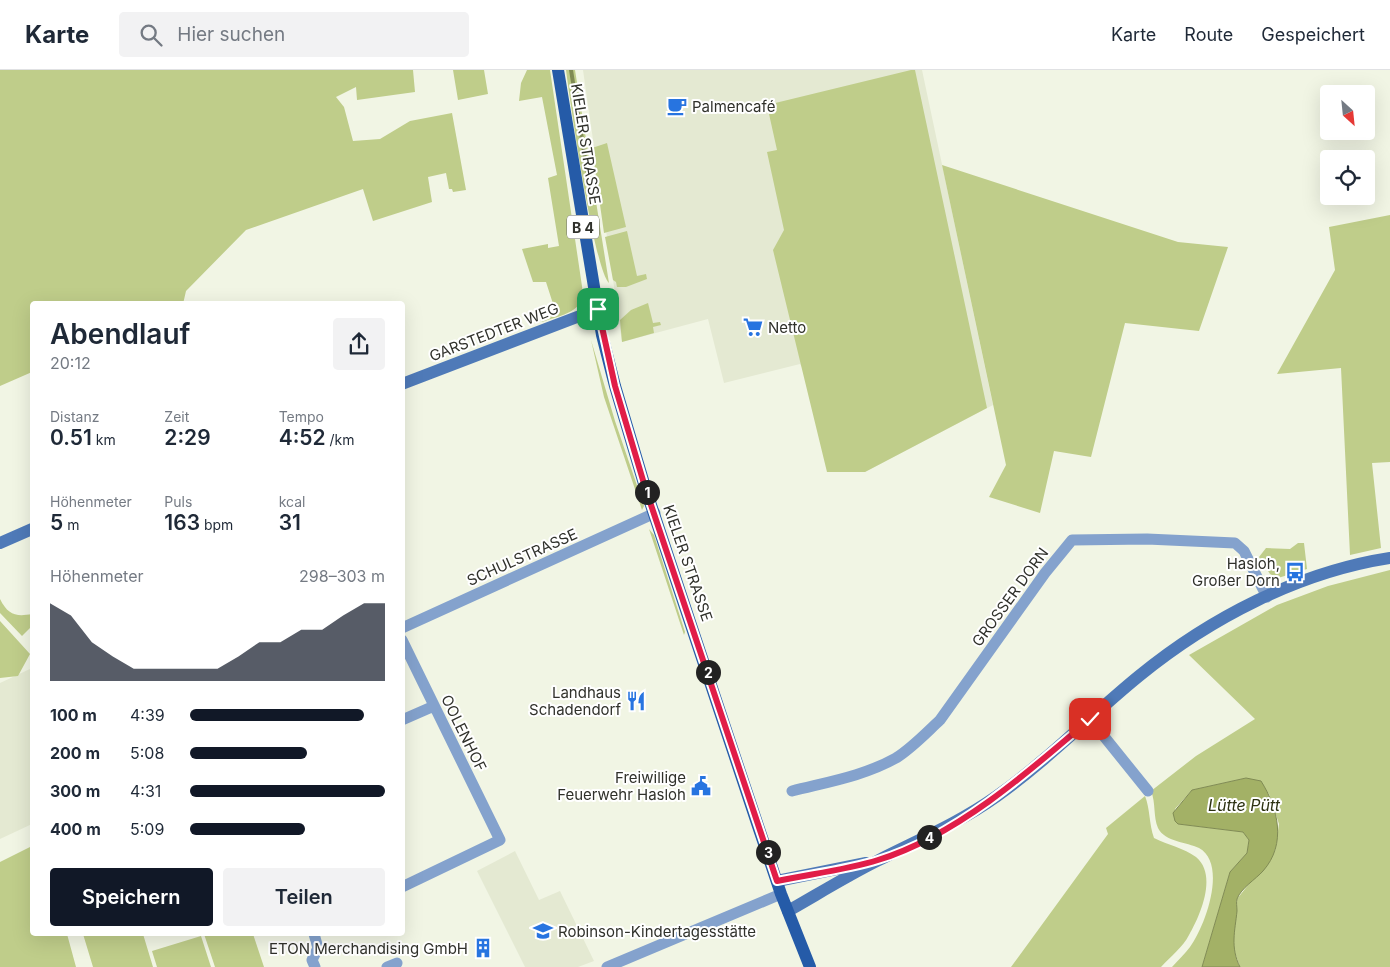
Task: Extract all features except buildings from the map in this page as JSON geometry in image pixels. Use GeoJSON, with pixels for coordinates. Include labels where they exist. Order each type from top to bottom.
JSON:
{"type":"FeatureCollection","features":[{"type":"Feature","properties":{"kind":"main road","name":"KIELER STRASSE"},"geometry":{"type":"LineString","coordinates":[[558,70],[598,309],[615,386],[781,894],[810,967]]}},
{"type":"Feature","properties":{"kind":"main road","name":"GARSTEDTER WEG"},"geometry":{"type":"LineString","coordinates":[[405,383],[598,309]]}},
{"type":"Feature","properties":{"kind":"main road"},"geometry":{"type":"LineString","coordinates":[[0,543],[30,529]]}},
{"type":"Feature","properties":{"kind":"main road"},"geometry":{"type":"LineString","coordinates":[[788,911],[878,860],[957,822],[997,796],[1036,766],[1167,655],[1201,632],[1267,596],[1337,570],[1390,558]]}},
{"type":"Feature","properties":{"kind":"main road"},"geometry":{"type":"LineString","coordinates":[[777,881],[878,860]]}},
{"type":"Feature","properties":{"kind":"street","name":"SCHULSTRASSE"},"geometry":{"type":"LineString","coordinates":[[405,627],[655,513]]}},
{"type":"Feature","properties":{"kind":"street","name":"GROSSER DORN"},"geometry":{"type":"LineString","coordinates":[[792,791],[871,770],[897,757],[921,738],[940,720],[1044,573],[1072,540],[1148,539],[1235,543],[1244,552],[1267,596]]}},
{"type":"Feature","properties":{"kind":"street","name":"OOLENHOF"},"geometry":{"type":"LineString","coordinates":[[405,646],[500,840],[405,886]]}},
{"type":"Feature","properties":{"kind":"street"},"geometry":{"type":"LineString","coordinates":[[405,719],[434,706]]}},
{"type":"Feature","properties":{"kind":"street"},"geometry":{"type":"LineString","coordinates":[[1090,719],[1148,791]]}},
{"type":"Feature","properties":{"kind":"street"},"geometry":{"type":"LineString","coordinates":[[607,967],[781,894]]}},
{"type":"Feature","properties":{"kind":"street"},"geometry":{"type":"LineString","coordinates":[[315,936],[318,948],[312,960],[315,967]]}},
{"type":"Feature","properties":{"kind":"shaded area"},"geometry":{"type":"Polygon","coordinates":[[[0,70],[413,70],[415,92],[357,100],[356,87],[336,97],[344,107],[353,141],[380,139],[410,121],[452,113],[466,190],[453,192],[452,189],[449,189],[446,173],[428,177],[432,202],[373,221],[363,189],[246,230],[186,291],[184,301],[30,301],[30,373],[0,386],[0,70]]]}},
{"type":"Feature","properties":{"kind":"shaded area"},"geometry":{"type":"Polygon","coordinates":[[[453,70],[484,70],[488,94],[458,100],[453,70]]]}},
{"type":"Feature","properties":{"kind":"shaded area"},"geometry":{"type":"Polygon","coordinates":[[[527,70],[550,70],[583,293],[582,300],[574,309],[542,322],[540,317],[555,310],[546,282],[533,282],[522,249],[548,244],[548,248],[559,246],[548,178],[557,175],[542,97],[519,101],[521,83],[527,70]]]}},
{"type":"Feature","properties":{"kind":"shaded area"},"geometry":{"type":"Polygon","coordinates":[[[566,70],[575,70],[609,283],[603,271],[590,218],[566,70]]]}},
{"type":"Feature","properties":{"kind":"shaded area"},"geometry":{"type":"Polygon","coordinates":[[[583,70],[922,70],[993,405],[865,472],[800,364],[724,383],[708,319],[622,342],[583,70]]]}},
{"type":"Feature","properties":{"kind":"shaded area"},"geometry":{"type":"Polygon","coordinates":[[[915,70],[987,408],[865,472],[827,472],[773,250],[784,230],[767,152],[777,150],[767,105],[915,70]]]}},
{"type":"Feature","properties":{"kind":"shaded area"},"geometry":{"type":"Polygon","coordinates":[[[607,143],[626,227],[604,233],[592,148],[607,143]]]}},
{"type":"Feature","properties":{"kind":"shaded area"},"geometry":{"type":"Polygon","coordinates":[[[942,165],[1178,242],[1228,247],[1199,331],[1125,323],[1091,457],[1054,451],[1040,513],[989,497],[1006,465],[942,165]]]}},
{"type":"Feature","properties":{"kind":"shaded area"},"geometry":{"type":"Polygon","coordinates":[[[1390,215],[1390,462],[1372,463],[1381,548],[1350,555],[1341,368],[1277,374],[1335,270],[1329,227],[1390,215]]]}},
{"type":"Feature","properties":{"kind":"shaded area"},"geometry":{"type":"Polygon","coordinates":[[[627,231],[637,276],[646,274],[647,279],[626,287],[617,287],[616,282],[613,280],[605,237],[627,231]]]}},
{"type":"Feature","properties":{"kind":"shaded area"},"geometry":{"type":"Polygon","coordinates":[[[648,303],[653,323],[660,322],[661,325],[653,327],[654,333],[622,342],[620,320],[631,310],[648,303]]]}},
{"type":"Feature","properties":{"kind":"shaded area"},"geometry":{"type":"Polygon","coordinates":[[[591,340],[615,421],[644,506],[642,510],[604,397],[591,340]]]}},
{"type":"Feature","properties":{"kind":"shaded area"},"geometry":{"type":"Polygon","coordinates":[[[649,529],[654,535],[685,632],[684,635],[649,529]]]}},
{"type":"Feature","properties":{"kind":"shaded area"},"geometry":{"type":"Polygon","coordinates":[[[1298,543],[1304,543],[1307,569],[1278,578],[1270,574],[1259,557],[1266,548],[1290,549],[1298,543]]]}},
{"type":"Feature","properties":{"kind":"shaded area"},"geometry":{"type":"Polygon","coordinates":[[[1390,570],[1390,967],[1240,967],[1234,950],[1233,938],[1237,899],[1275,851],[1279,824],[1269,794],[1246,778],[1192,790],[1175,809],[1175,821],[1178,824],[1243,832],[1249,840],[1247,853],[1230,872],[1202,967],[1172,967],[1190,947],[1202,925],[1211,896],[1212,867],[1208,856],[1199,848],[1171,839],[1161,833],[1156,824],[1154,800],[1151,791],[1196,756],[1255,719],[1189,655],[1277,605],[1328,586],[1390,570]]]}},
{"type":"Feature","properties":{"kind":"shaded area"},"geometry":{"type":"Polygon","coordinates":[[[0,599],[9,612],[17,615],[30,614],[30,628],[22,636],[0,613],[0,599]]]}},
{"type":"Feature","properties":{"kind":"shaded area"},"geometry":{"type":"Polygon","coordinates":[[[0,621],[30,654],[18,676],[0,678],[0,621]]]}},
{"type":"Feature","properties":{"kind":"shaded area"},"geometry":{"type":"Polygon","coordinates":[[[30,669],[30,825],[0,839],[0,683],[30,669]]]}},
{"type":"Feature","properties":{"kind":"shaded area"},"geometry":{"type":"Polygon","coordinates":[[[1145,796],[1154,838],[1196,857],[1206,874],[1205,896],[1202,907],[1183,944],[1161,967],[1011,967],[1108,834],[1106,828],[1145,796]]]}},
{"type":"Feature","properties":{"kind":"shaded area"},"geometry":{"type":"Polygon","coordinates":[[[30,847],[30,936],[68,936],[76,967],[0,967],[0,862],[30,847]]]}},
{"type":"Feature","properties":{"kind":"shaded area","name":"Robinson-Kindertagesstätte"},"geometry":{"type":"Polygon","coordinates":[[[515,851],[539,900],[560,891],[594,961],[578,967],[525,967],[477,871],[515,851]]]}},
{"type":"Feature","properties":{"kind":"shaded area"},"geometry":{"type":"Polygon","coordinates":[[[84,936],[144,936],[153,967],[93,967],[84,936]]]}},
{"type":"Feature","properties":{"kind":"shaded area"},"geometry":{"type":"Polygon","coordinates":[[[201,936],[211,967],[157,967],[152,951],[201,936]]]}},
{"type":"Feature","properties":{"kind":"shaded area"},"geometry":{"type":"Polygon","coordinates":[[[205,936],[254,936],[264,967],[215,967],[205,936]]]}},
{"type":"Feature","properties":{"kind":"water","name":"Lütte Pütt"},"geometry":{"type":"Polygon","coordinates":[[[1246,778],[1261,781],[1272,803],[1277,826],[1275,849],[1271,860],[1263,871],[1245,887],[1237,899],[1234,946],[1240,967],[1202,967],[1230,872],[1247,853],[1249,840],[1243,832],[1178,824],[1173,813],[1192,790],[1246,778]]]}},
{"type":"Feature","properties":{"kind":"waterway"},"geometry":{"type":"LineString","coordinates":[[571,70],[587,171]]}},
{"type":"Feature","properties":{"kind":"place","name":"Palmencafé"},"geometry":{"type":"Point","coordinates":[677,106]}},
{"type":"Feature","properties":{"kind":"place","name":"Netto"},"geometry":{"type":"Point","coordinates":[753,327]}},
{"type":"Feature","properties":{"kind":"place","name":"Hasloh, Großer Dorn"},"geometry":{"type":"Point","coordinates":[1295,572]}},
{"type":"Feature","properties":{"kind":"place","name":"Landhaus Schadendorf"},"geometry":{"type":"Point","coordinates":[636,701]}},
{"type":"Feature","properties":{"kind":"place","name":"Freiwillige Feuerwehr Hasloh"},"geometry":{"type":"Point","coordinates":[701,786]}},
{"type":"Feature","properties":{"kind":"place","name":"Robinson-Kindertagesstätte"},"geometry":{"type":"Point","coordinates":[543,931]}},
{"type":"Feature","properties":{"kind":"place","name":"ETON Merchandising GmbH"},"geometry":{"type":"Point","coordinates":[483,948]}},
{"type":"Feature","properties":{"kind":"route"},"geometry":{"type":"LineString","coordinates":[[598,309],[615,386],[645,487],[777,881],[878,860],[917,843],[957,822],[997,796],[1036,766],[1090,719]]}}]}
